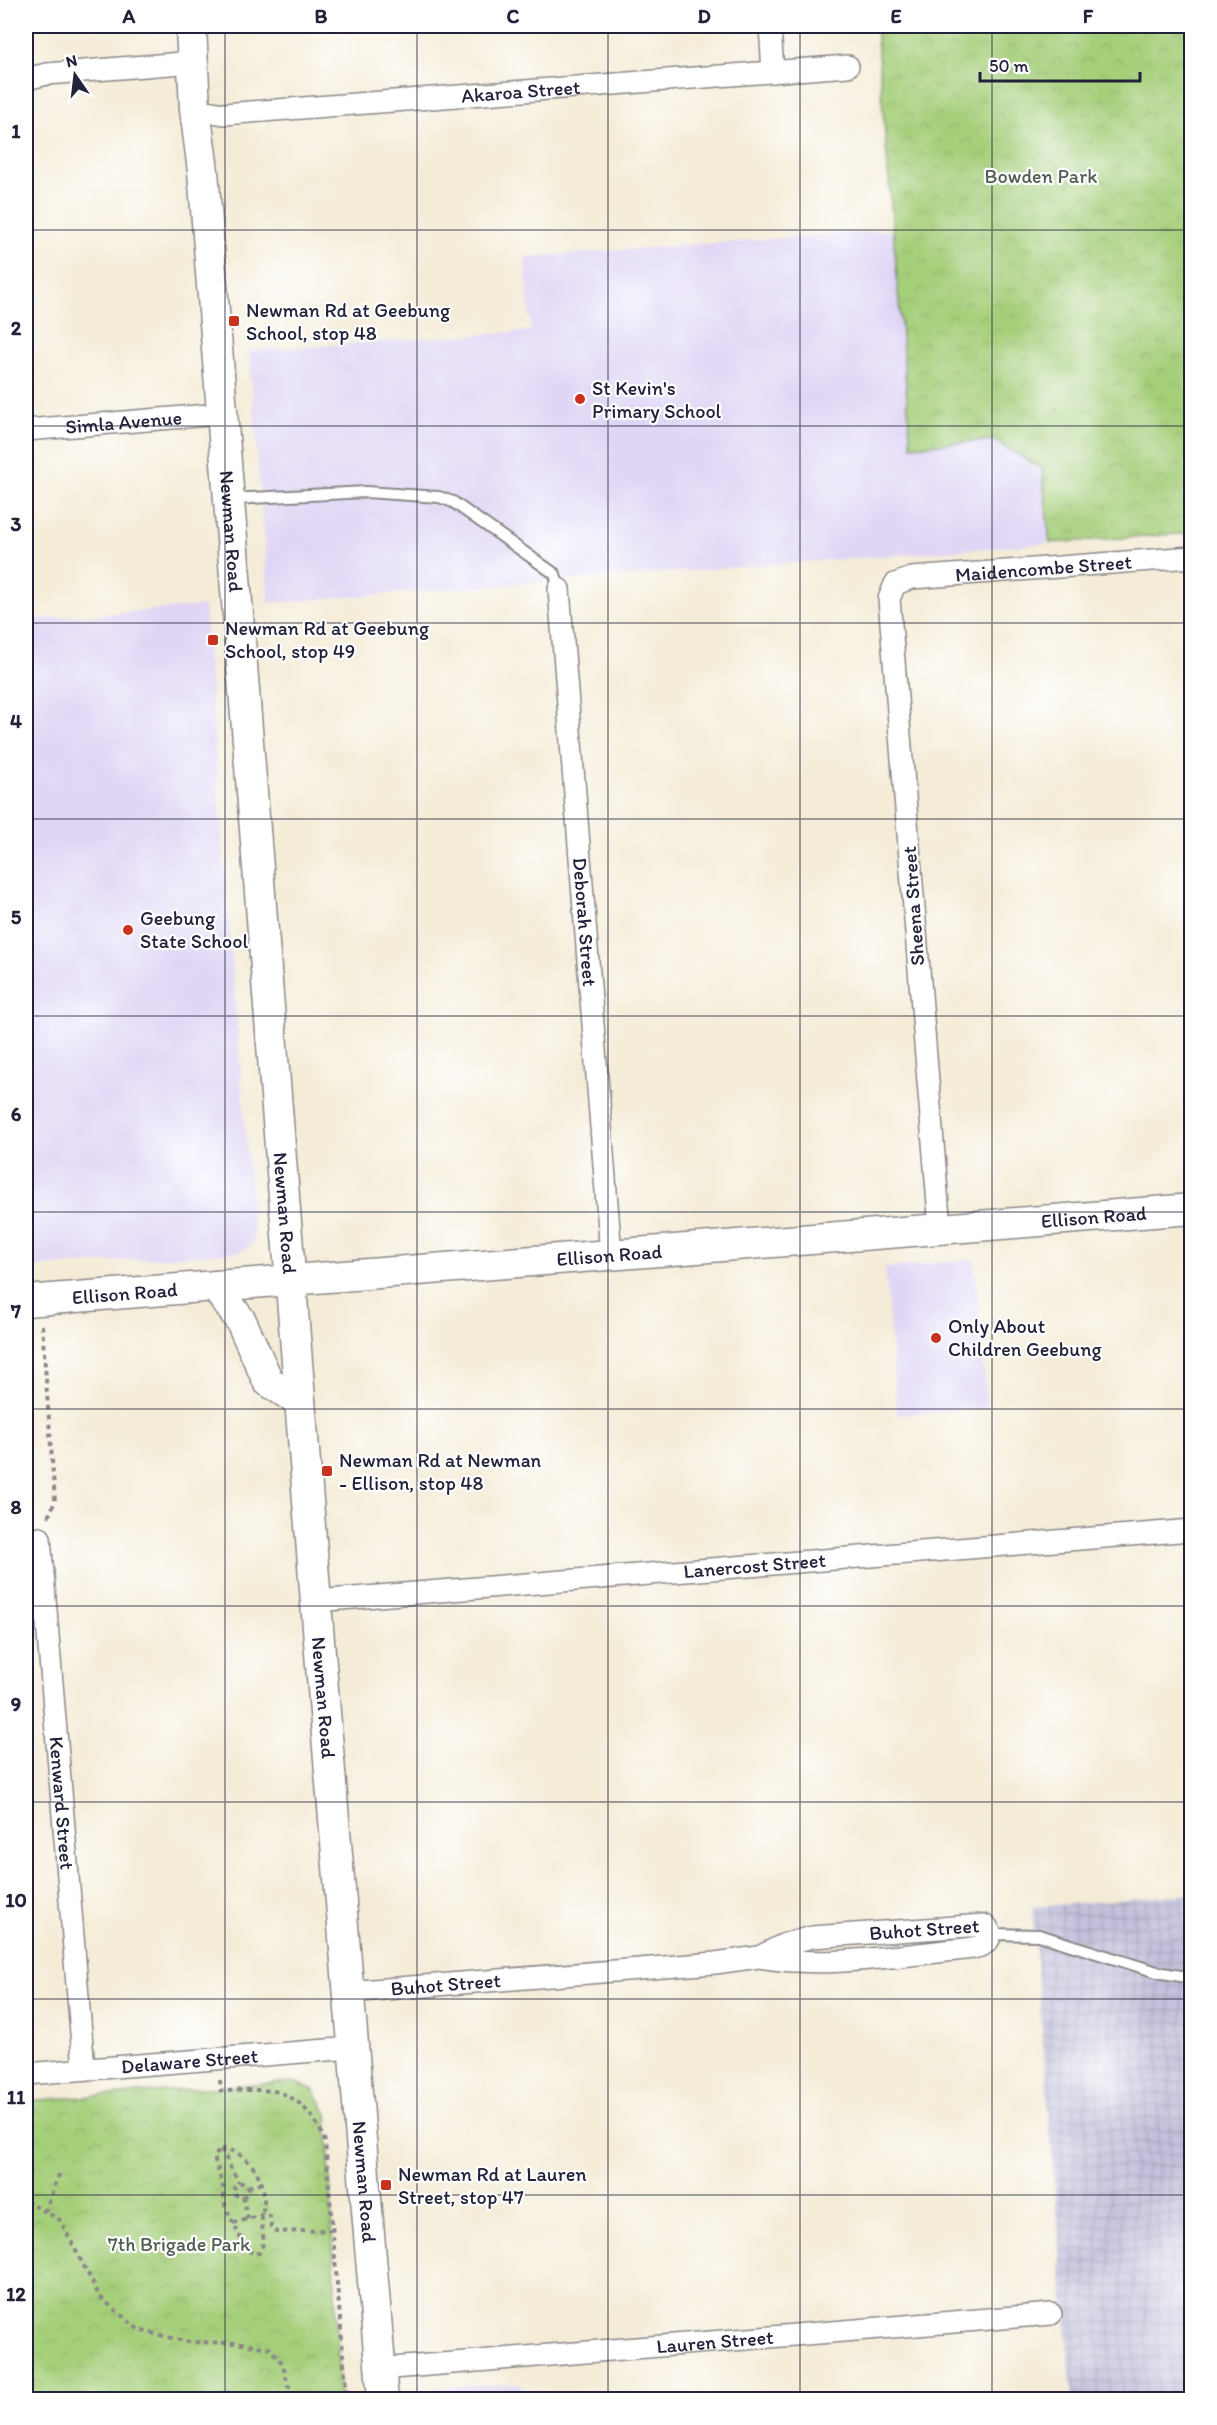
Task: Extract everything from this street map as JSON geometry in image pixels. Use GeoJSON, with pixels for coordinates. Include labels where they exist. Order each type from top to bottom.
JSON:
{"type":"FeatureCollection","features":[{"type":"Feature","properties":{"kind":"main road","name":"Newman Road"},"geometry":{"type":"LineString","coordinates":[[191,26],[195,109],[203,171],[300,1402],[382,2400]]}},
{"type":"Feature","properties":{"kind":"main road","name":"Ellison Road"},"geometry":{"type":"LineString","coordinates":[[34,1313],[214,1286],[1191,1209]]}},
{"type":"Feature","properties":{"kind":"main road"},"geometry":{"type":"LineString","coordinates":[[214,1286],[241,1321],[268,1381],[300,1402]]}},
{"type":"Feature","properties":{"kind":"street"},"geometry":{"type":"LineString","coordinates":[[770,26],[773,72]]}},
{"type":"Feature","properties":{"kind":"street"},"geometry":{"type":"LineString","coordinates":[[26,79],[47,74],[194,62]]}},
{"type":"Feature","properties":{"kind":"street","name":"Akaroa Street"},"geometry":{"type":"LineString","coordinates":[[195,109],[224,114],[848,66]]}},
{"type":"Feature","properties":{"kind":"street","name":"Simla Avenue"},"geometry":{"type":"LineString","coordinates":[[26,430],[221,414]]}},
{"type":"Feature","properties":{"kind":"street","name":"Maidencombe Street"},"geometry":{"type":"LineString","coordinates":[[896,584],[912,578],[1191,557]]}},
{"type":"Feature","properties":{"kind":"street","name":"Sheena Street"},"geometry":{"type":"LineString","coordinates":[[896,584],[889,599],[940,1229]]}},
{"type":"Feature","properties":{"kind":"street","name":"Deborah Street"},"geometry":{"type":"LineString","coordinates":[[559,589],[612,1255]]}},
{"type":"Feature","properties":{"kind":"street","name":"Lanercost Street"},"geometry":{"type":"LineString","coordinates":[[316,1601],[1191,1530]]}},
{"type":"Feature","properties":{"kind":"street","name":"Kenward Street"},"geometry":{"type":"LineString","coordinates":[[40,1538],[84,2069]]}},
{"type":"Feature","properties":{"kind":"street","name":"Buhot Street"},"geometry":{"type":"LineString","coordinates":[[348,1992],[715,1963],[759,1957],[785,1944],[812,1937],[983,1925],[991,1934]]}},
{"type":"Feature","properties":{"kind":"street","name":"Delaware Street"},"geometry":{"type":"LineString","coordinates":[[26,2074],[352,2048]]}},
{"type":"Feature","properties":{"kind":"street","name":"Lauren Street"},"geometry":{"type":"LineString","coordinates":[[380,2369],[1051,2314]]}},
{"type":"Feature","properties":{"kind":"lane"},"geometry":{"type":"LineString","coordinates":[[228,500],[366,492],[439,497],[453,502],[555,574],[559,589]]}},
{"type":"Feature","properties":{"kind":"lane"},"geometry":{"type":"LineString","coordinates":[[991,1934],[1039,1935],[1157,1972],[1191,1978]]}},
{"type":"Feature","properties":{"kind":"path"},"geometry":{"type":"LineString","coordinates":[[34,1313],[55,1501],[40,1538]]}},
{"type":"Feature","properties":{"kind":"path"},"geometry":{"type":"LineString","coordinates":[[219,2079],[221,2091],[278,2092],[297,2102],[321,2129],[325,2142],[347,2400]]}},
{"type":"Feature","properties":{"kind":"path"},"geometry":{"type":"LineString","coordinates":[[221,2149],[236,2151],[254,2168],[262,2183],[265,2196],[262,2215],[263,2242],[259,2253],[254,2254],[246,2249],[225,2206],[223,2187],[214,2164],[214,2157],[221,2149]]}},
{"type":"Feature","properties":{"kind":"path"},"geometry":{"type":"LineString","coordinates":[[221,2149],[239,2183]]}},
{"type":"Feature","properties":{"kind":"path"},"geometry":{"type":"LineString","coordinates":[[45,2212],[60,2172]]}},
{"type":"Feature","properties":{"kind":"path"},"geometry":{"type":"LineString","coordinates":[[239,2183],[246,2184],[248,2187]]}},
{"type":"Feature","properties":{"kind":"path"},"geometry":{"type":"LineString","coordinates":[[239,2183],[234,2188],[234,2193],[238,2197],[243,2197]]}},
{"type":"Feature","properties":{"kind":"path"},"geometry":{"type":"LineString","coordinates":[[248,2187],[262,2183]]}},
{"type":"Feature","properties":{"kind":"path"},"geometry":{"type":"LineString","coordinates":[[243,2197],[248,2192],[248,2187]]}},
{"type":"Feature","properties":{"kind":"path"},"geometry":{"type":"LineString","coordinates":[[243,2197],[248,2219]]}},
{"type":"Feature","properties":{"kind":"path"},"geometry":{"type":"LineString","coordinates":[[26,2201],[60,2220],[100,2297],[139,2330],[188,2342],[235,2343],[270,2349],[283,2364],[292,2400]]}},
{"type":"Feature","properties":{"kind":"path"},"geometry":{"type":"LineString","coordinates":[[233,2223],[262,2215],[270,2216],[271,2227],[276,2232],[332,2230]]}},
{"type":"Feature","properties":{"kind":"shaded area","name":"St Kevin's Primary School"},"geometry":{"type":"Polygon","coordinates":[[[894,230],[911,446],[994,440],[1042,469],[1050,543],[269,603],[249,351],[531,331],[525,257],[894,230]]]}},
{"type":"Feature","properties":{"kind":"shaded area","name":"Geebung State School"},"geometry":{"type":"Polygon","coordinates":[[[204,606],[254,1239],[247,1248],[237,1252],[26,1268],[26,620],[204,606]]]}},
{"type":"Feature","properties":{"kind":"shaded area","name":"Only About Children Geebung"},"geometry":{"type":"Polygon","coordinates":[[[974,1259],[987,1408],[897,1415],[885,1268],[974,1259]]]}},
{"type":"Feature","properties":{"kind":"shaded area"},"geometry":{"type":"Polygon","coordinates":[[[1191,1894],[1191,2399],[1072,2399],[1032,1907],[1191,1894]]]}},
{"type":"Feature","properties":{"kind":"shaded area"},"geometry":{"type":"Polygon","coordinates":[[[521,2383],[522,2399],[423,2399],[439,2388],[521,2383]]]}},
{"type":"Feature","properties":{"kind":"green space","name":"Bowden Park"},"geometry":{"type":"Polygon","coordinates":[[[876,26],[1191,26],[1191,533],[1050,543],[1042,469],[994,440],[911,446],[876,26]]]}},
{"type":"Feature","properties":{"kind":"green space","name":"7th Brigade Park"},"geometry":{"type":"Polygon","coordinates":[[[293,2082],[314,2090],[327,2114],[340,2399],[26,2399],[26,2101],[293,2082]]]}},
{"type":"Feature","properties":{"kind":"place","name":"Newman Rd at Geebung School, stop 48"},"geometry":{"type":"Point","coordinates":[234,321]}},
{"type":"Feature","properties":{"kind":"place","name":"St Kevin's Primary School"},"geometry":{"type":"Point","coordinates":[580,399]}},
{"type":"Feature","properties":{"kind":"place","name":"Newman Rd at Geebung School, stop 49"},"geometry":{"type":"Point","coordinates":[213,640]}},
{"type":"Feature","properties":{"kind":"place","name":"Geebung State School"},"geometry":{"type":"Point","coordinates":[128,930]}},
{"type":"Feature","properties":{"kind":"place","name":"Only About Children Geebung"},"geometry":{"type":"Point","coordinates":[936,1338]}},
{"type":"Feature","properties":{"kind":"place","name":"Newman Rd at Newman - Ellison, stop 48"},"geometry":{"type":"Point","coordinates":[327,1471]}},
{"type":"Feature","properties":{"kind":"place","name":"Newman Rd at Lauren Street, stop 47"},"geometry":{"type":"Point","coordinates":[386,2185]}}]}
